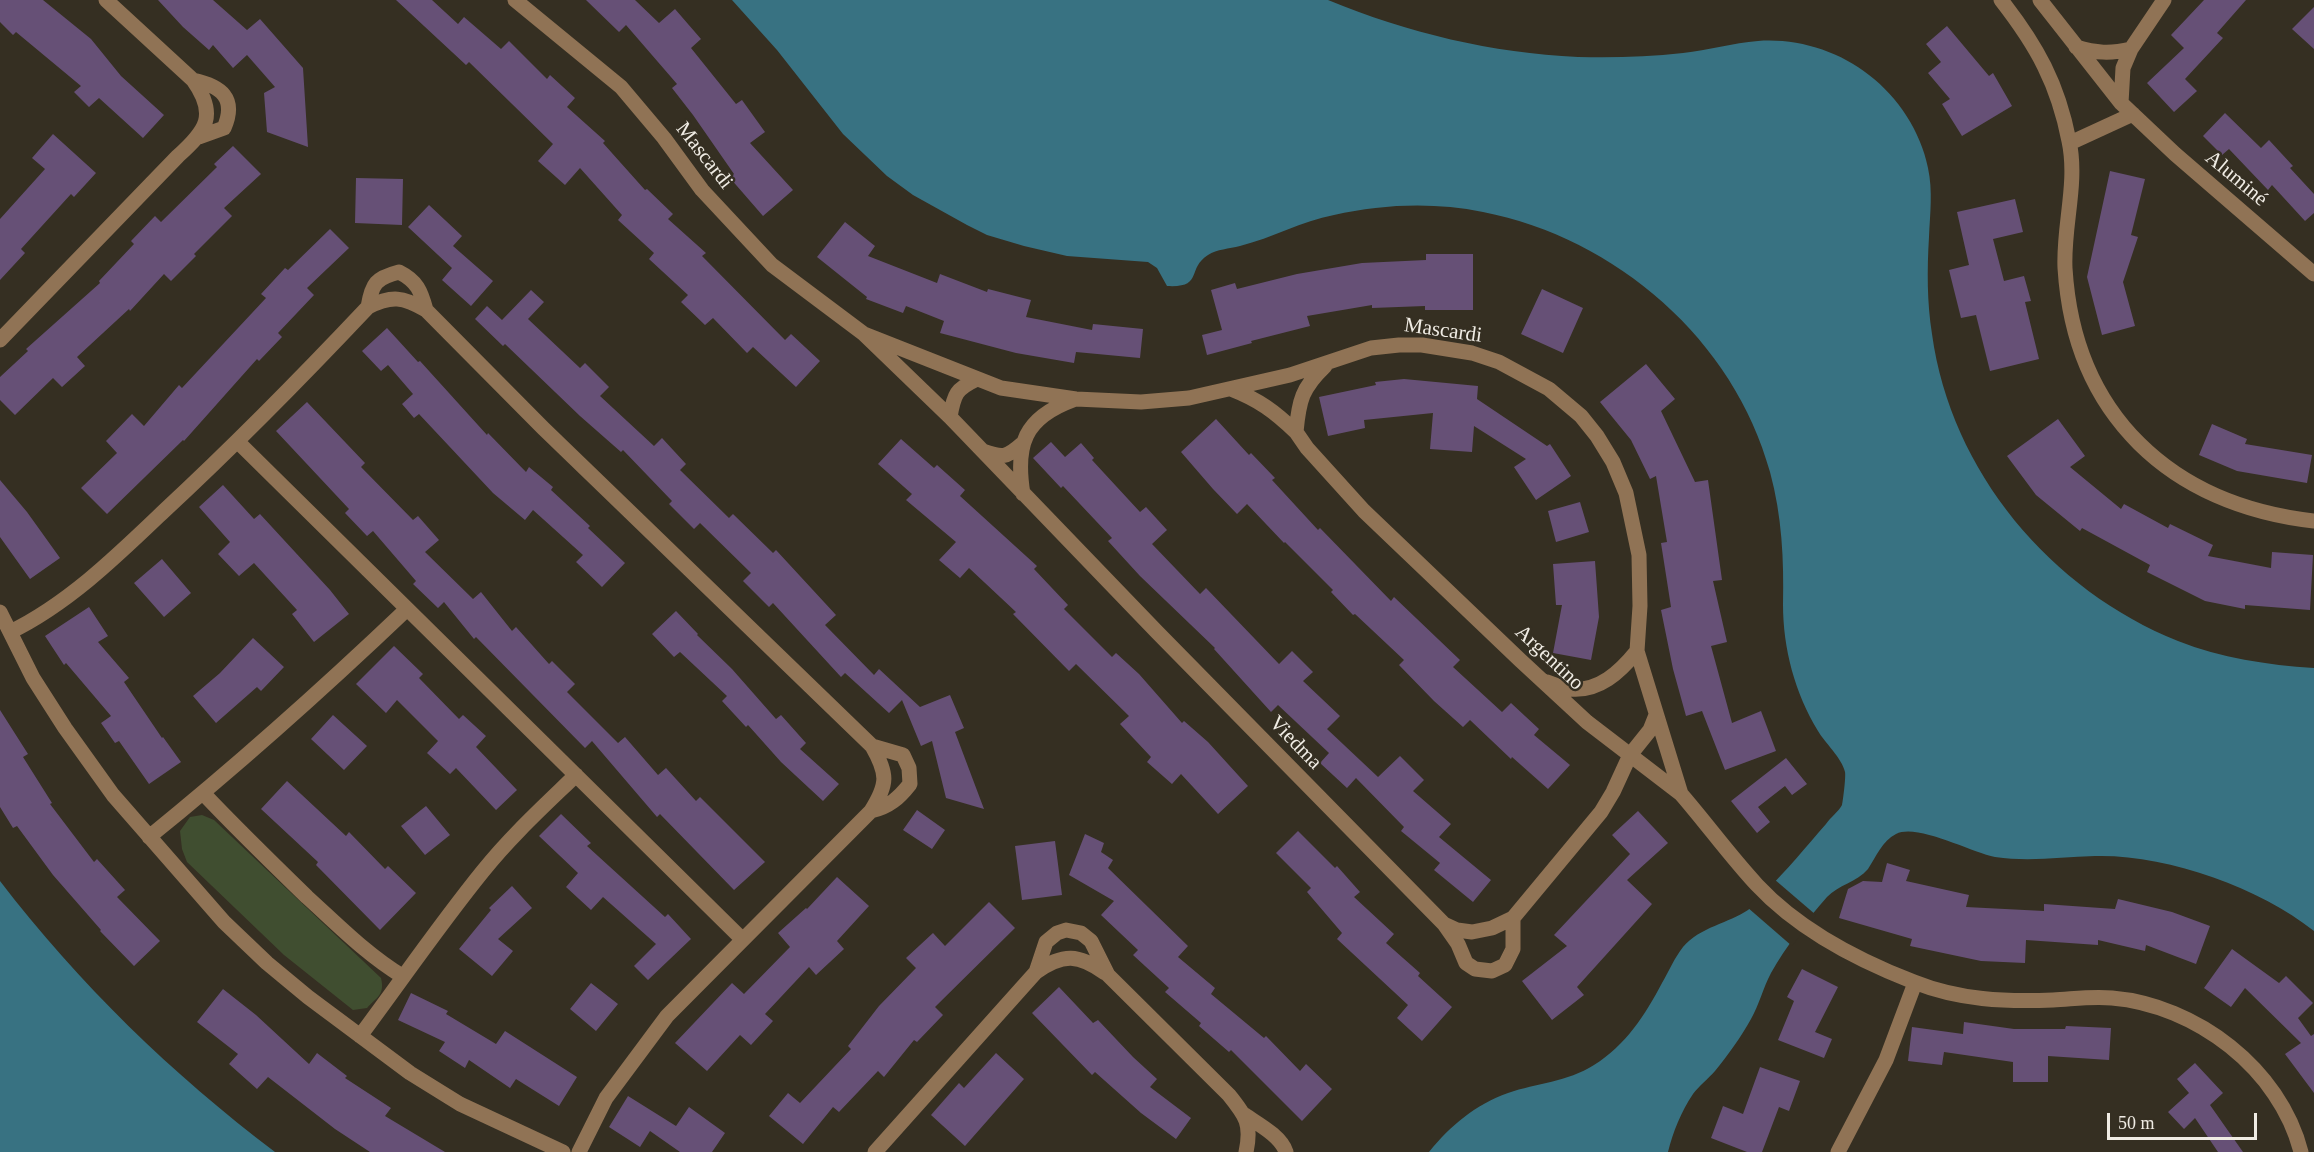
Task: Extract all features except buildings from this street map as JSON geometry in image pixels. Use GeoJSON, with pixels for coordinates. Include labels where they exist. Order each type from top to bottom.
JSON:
{"type":"FeatureCollection","features":[{"type":"Feature","properties":{"kind":"street"},"geometry":{"type":"LineString","coordinates":[[0,340],[198,137],[204,126],[207,108],[193,80],[106,0]]}},
{"type":"Feature","properties":{"kind":"street","name":"Mascardi"},"geometry":{"type":"LineString","coordinates":[[515,0],[621,87],[664,138],[702,189],[734,226],[772,264],[864,334]]}},
{"type":"Feature","properties":{"kind":"street"},"geometry":{"type":"LineString","coordinates":[[2001,0],[2028,34],[2060,100],[2073,167],[2066,231],[2065,268],[2071,314],[2079,346],[2093,380],[2109,408],[2133,440],[2161,465],[2193,485],[2220,499],[2260,513],[2314,522]]}},
{"type":"Feature","properties":{"kind":"street","name":"Aluminé"},"geometry":{"type":"LineString","coordinates":[[2040,0],[2121,103],[2175,154],[2314,274]]}},
{"type":"Feature","properties":{"kind":"street"},"geometry":{"type":"LineString","coordinates":[[2121,103],[2123,68],[2131,49],[2164,0]]}},
{"type":"Feature","properties":{"kind":"street"},"geometry":{"type":"LineString","coordinates":[[2076,47],[2098,54],[2131,49]]}},
{"type":"Feature","properties":{"kind":"street"},"geometry":{"type":"LineString","coordinates":[[193,80],[221,91],[227,99],[228,109],[228,120],[224,128],[198,137]]}},
{"type":"Feature","properties":{"kind":"street"},"geometry":{"type":"LineString","coordinates":[[2070,143],[2133,114]]}},
{"type":"Feature","properties":{"kind":"street"},"geometry":{"type":"LineString","coordinates":[[369,307],[376,281],[386,275],[399,272],[412,279],[421,290],[426,310]]}},
{"type":"Feature","properties":{"kind":"street"},"geometry":{"type":"LineString","coordinates":[[10,632],[38,619],[83,584],[139,535],[238,442],[369,307],[392,298],[409,300],[426,310],[543,428],[872,746],[886,777],[882,795],[871,811],[667,1016],[606,1098],[579,1152]]}},
{"type":"Feature","properties":{"kind":"street"},"geometry":{"type":"LineString","coordinates":[[864,334],[1002,388],[1022,392],[1034,403],[1038,411],[1036,423]]}},
{"type":"Feature","properties":{"kind":"street"},"geometry":{"type":"LineString","coordinates":[[864,334],[983,451],[998,456],[1009,455],[1022,444],[1036,423],[1052,408],[1076,399]]}},
{"type":"Feature","properties":{"kind":"street","name":"Mascardi"},"geometry":{"type":"LineString","coordinates":[[1022,392],[1076,399],[1141,402],[1189,398],[1290,375],[1371,348],[1399,345],[1422,345],[1472,353],[1499,362],[1549,389],[1581,416],[1613,462],[1626,493],[1638,555],[1640,606],[1637,651]]}},
{"type":"Feature","properties":{"kind":"street"},"geometry":{"type":"LineString","coordinates":[[1296,432],[1302,393],[1310,380],[1329,362]]}},
{"type":"Feature","properties":{"kind":"street"},"geometry":{"type":"LineString","coordinates":[[950,417],[953,397],[962,386],[978,379]]}},
{"type":"Feature","properties":{"kind":"street","name":"Argentino"},"geometry":{"type":"LineString","coordinates":[[1231,389],[1273,410],[1296,432],[1307,448],[1364,511],[1542,680],[1587,722],[1681,794]]}},
{"type":"Feature","properties":{"kind":"street"},"geometry":{"type":"LineString","coordinates":[[238,442],[742,939]]}},
{"type":"Feature","properties":{"kind":"street"},"geometry":{"type":"LineString","coordinates":[[1022,444],[1020,472],[1023,494]]}},
{"type":"Feature","properties":{"kind":"street","name":"Viedma"},"geometry":{"type":"LineString","coordinates":[[983,451],[1444,924],[1458,944],[1466,963],[1475,969],[1492,971],[1505,964],[1513,949],[1514,918]]}},
{"type":"Feature","properties":{"kind":"street"},"geometry":{"type":"LineString","coordinates":[[149,837],[203,793],[354,660],[407,609]]}},
{"type":"Feature","properties":{"kind":"street"},"geometry":{"type":"LineString","coordinates":[[0,612],[33,678],[65,728],[113,795],[224,922],[267,963],[410,1073],[460,1104],[563,1152]]}},
{"type":"Feature","properties":{"kind":"street"},"geometry":{"type":"LineString","coordinates":[[1542,680],[1569,689],[1592,687],[1623,669],[1637,651]]}},
{"type":"Feature","properties":{"kind":"street"},"geometry":{"type":"LineString","coordinates":[[1637,651],[1681,794],[1758,887],[1811,932],[1915,983],[1974,999],[2023,1001],[2088,997],[2114,998],[2173,1013],[2205,1028],[2236,1050],[2261,1076],[2280,1102],[2298,1138],[2301,1152]]}},
{"type":"Feature","properties":{"kind":"street"},"geometry":{"type":"LineString","coordinates":[[1444,924],[1457,930],[1472,932],[1492,928],[1514,918],[1601,812],[1630,755],[1650,730],[1656,715]]}},
{"type":"Feature","properties":{"kind":"street"},"geometry":{"type":"LineString","coordinates":[[871,811],[885,808],[910,784],[909,768],[903,755],[872,746]]}},
{"type":"Feature","properties":{"kind":"street"},"geometry":{"type":"LineString","coordinates":[[360,1036],[402,976],[491,861],[514,835],[576,775]]}},
{"type":"Feature","properties":{"kind":"street"},"geometry":{"type":"LineString","coordinates":[[203,793],[242,835],[353,940],[378,961],[402,976]]}},
{"type":"Feature","properties":{"kind":"street"},"geometry":{"type":"LineString","coordinates":[[1036,972],[1046,942],[1057,933],[1066,930],[1081,933],[1091,941],[1108,975]]}},
{"type":"Feature","properties":{"kind":"street"},"geometry":{"type":"LineString","coordinates":[[875,1152],[1036,972],[1061,958],[1078,958],[1090,962],[1108,975],[1229,1095],[1245,1115],[1273,1135],[1286,1152]]}},
{"type":"Feature","properties":{"kind":"street"},"geometry":{"type":"LineString","coordinates":[[1838,1152],[1886,1060],[1915,983]]}},
{"type":"Feature","properties":{"kind":"street"},"geometry":{"type":"LineString","coordinates":[[1245,1115],[1250,1134],[1246,1152]]}},
{"type":"Feature","properties":{"kind":"green space"},"geometry":{"type":"Polygon","coordinates":[[[202,815],[214,820],[381,978],[381,992],[367,1008],[353,1010],[284,955],[187,862],[182,849],[180,831],[190,817],[202,815]]]}},
{"type":"Feature","properties":{"kind":"water"},"geometry":{"type":"Polygon","coordinates":[[[732,0],[1328,0],[1389,22],[1451,39],[1546,55],[1630,57],[1683,53],[1749,42],[1773,41],[1802,44],[1844,59],[1880,84],[1907,116],[1920,141],[1930,177],[1931,194],[1928,262],[1929,310],[1943,385],[1961,433],[1985,478],[2014,520],[2049,558],[2089,591],[2132,619],[2178,641],[2211,652],[2262,663],[2314,668],[2314,931],[2292,915],[2239,887],[2181,867],[2122,857],[2033,859],[1995,857],[1930,835],[1917,832],[1896,834],[1887,841],[1864,873],[1827,897],[1783,953],[1743,1032],[1720,1065],[1695,1091],[1689,1101],[1678,1122],[1668,1152],[1429,1152],[1455,1125],[1485,1103],[1508,1093],[1563,1079],[1584,1071],[1616,1048],[1641,1018],[1683,947],[1706,930],[1748,910],[1842,805],[1845,772],[1810,716],[1797,686],[1788,654],[1784,621],[1781,538],[1770,472],[1753,424],[1729,379],[1698,339],[1663,302],[1623,271],[1579,245],[1532,225],[1483,212],[1446,207],[1408,206],[1371,208],[1322,218],[1252,243],[1212,253],[1201,260],[1190,281],[1178,286],[1167,286],[1157,268],[1148,262],[1067,256],[987,235],[913,195],[887,176],[843,134],[777,50],[732,0]]]}},
{"type":"Feature","properties":{"kind":"water"},"geometry":{"type":"Polygon","coordinates":[[[0,881],[62,956],[128,1026],[200,1091],[275,1152],[0,1152],[0,881]]]}},
{"type":"Feature","properties":{"kind":"pier"},"geometry":{"type":"Polygon","coordinates":[[[1774,879],[1816,915],[1792,946],[1747,907],[1774,879]]]}}]}
